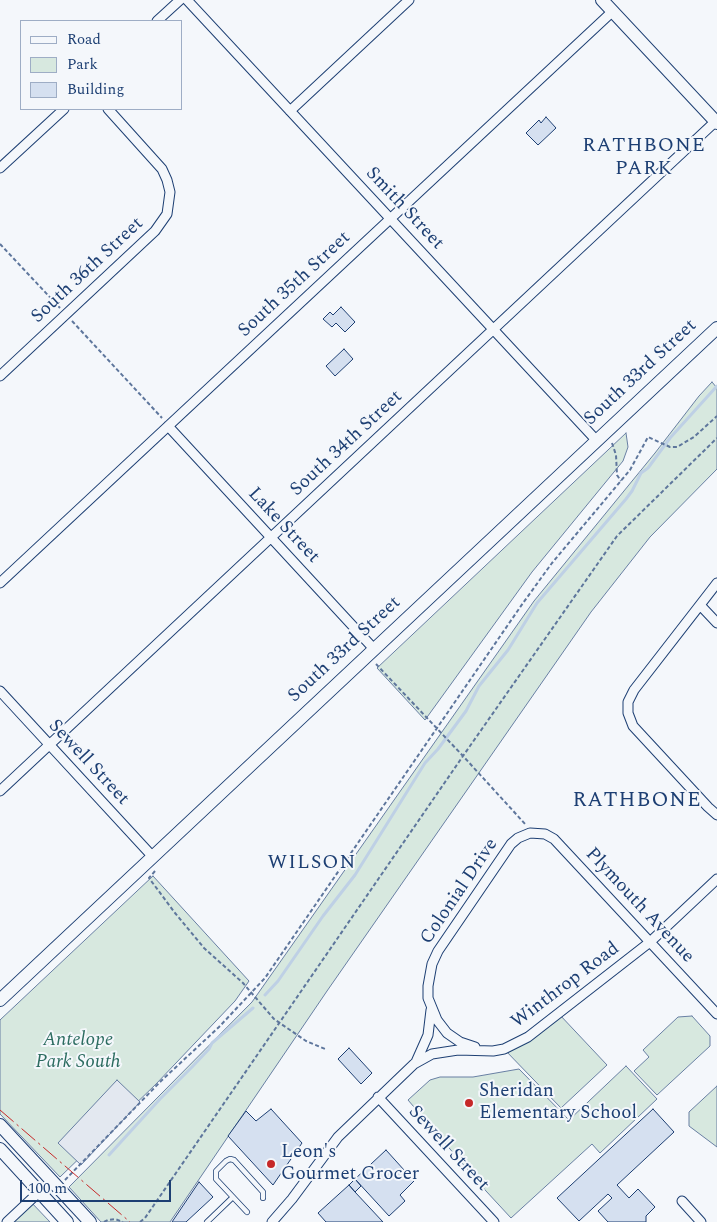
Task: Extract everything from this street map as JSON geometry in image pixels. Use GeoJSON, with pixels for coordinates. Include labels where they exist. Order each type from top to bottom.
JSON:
{"type":"FeatureCollection","features":[{"type":"Feature","properties":{"kind":"main road"},"geometry":{"type":"LineString","coordinates":[[602,0],[717,122]]}},
{"type":"Feature","properties":{"kind":"main road","name":"South 33rd Street"},"geometry":{"type":"LineString","coordinates":[[0,1000],[717,328]]}},
{"type":"Feature","properties":{"kind":"main road"},"geometry":{"type":"LineString","coordinates":[[0,1125],[90,1222]]}},
{"type":"Feature","properties":{"kind":"main road"},"geometry":{"type":"LineString","coordinates":[[0,1150],[68,1222]]}},
{"type":"Feature","properties":{"kind":"street"},"geometry":{"type":"LineString","coordinates":[[158,20],[180,0]]}},
{"type":"Feature","properties":{"kind":"street","name":"Smith Street"},"geometry":{"type":"LineString","coordinates":[[187,0],[493,330],[601,437]]}},
{"type":"Feature","properties":{"kind":"street"},"geometry":{"type":"LineString","coordinates":[[290,111],[409,0]]}},
{"type":"Feature","properties":{"kind":"street","name":"South 35th Street"},"geometry":{"type":"LineString","coordinates":[[0,583],[612,11]]}},
{"type":"Feature","properties":{"kind":"street"},"geometry":{"type":"LineString","coordinates":[[0,168],[63,110]]}},
{"type":"Feature","properties":{"kind":"street","name":"South 36th Street"},"geometry":{"type":"LineString","coordinates":[[0,376],[155,231],[162,222],[169,204],[170,192],[162,169],[109,110]]}},
{"type":"Feature","properties":{"kind":"street","name":"South 34th Street"},"geometry":{"type":"LineString","coordinates":[[0,791],[717,122]]}},
{"type":"Feature","properties":{"kind":"street","name":"Lake Street"},"geometry":{"type":"LineString","coordinates":[[168,426],[271,537],[371,652]]}},
{"type":"Feature","properties":{"kind":"street"},"geometry":{"type":"LineString","coordinates":[[717,583],[634,690],[628,702],[628,713],[633,726],[717,815]]}},
{"type":"Feature","properties":{"kind":"street"},"geometry":{"type":"LineString","coordinates":[[700,604],[717,623]]}},
{"type":"Feature","properties":{"kind":"street","name":"Sewell Street"},"geometry":{"type":"LineString","coordinates":[[0,692],[150,859]]}},
{"type":"Feature","properties":{"kind":"street","name":"Plymouth Avenue"},"geometry":{"type":"LineString","coordinates":[[531,833],[545,834],[554,839],[717,1014]]}},
{"type":"Feature","properties":{"kind":"street","name":"Colonial Drive"},"geometry":{"type":"LineString","coordinates":[[414,1064],[428,1035],[431,1007],[428,986],[432,964],[438,951],[511,844],[518,838],[531,833]]}},
{"type":"Feature","properties":{"kind":"street","name":"Winthrop Road"},"geometry":{"type":"LineString","coordinates":[[278,1220],[332,1145],[414,1064],[432,1054],[458,1050],[493,1051],[504,1049],[528,1038],[650,942],[717,879]]}},
{"type":"Feature","properties":{"kind":"street","name":"Colonial Drive"},"geometry":{"type":"LineString","coordinates":[[431,1007],[437,1020],[447,1033],[460,1042],[482,1050]]}},
{"type":"Feature","properties":{"kind":"street","name":"Sewell Street"},"geometry":{"type":"LineString","coordinates":[[378,1098],[494,1222]]}},
{"type":"Feature","properties":{"kind":"street"},"geometry":{"type":"LineString","coordinates":[[7,1222],[39,1192]]}},
{"type":"Feature","properties":{"kind":"street"},"geometry":{"type":"LineString","coordinates":[[682,1202],[701,1222]]}},
{"type":"Feature","properties":{"kind":"lane"},"geometry":{"type":"LineString","coordinates":[[247,1212],[216,1179],[216,1171],[230,1159],[234,1160],[263,1192],[263,1198]]}},
{"type":"Feature","properties":{"kind":"lane"},"geometry":{"type":"LineString","coordinates":[[207,1222],[233,1197]]}},
{"type":"Feature","properties":{"kind":"path"},"geometry":{"type":"LineString","coordinates":[[0,244],[168,426]]}},
{"type":"Feature","properties":{"kind":"path"},"geometry":{"type":"LineString","coordinates":[[63,1183],[147,1095],[219,1027],[251,993],[281,955],[436,728],[552,563],[630,470],[648,437],[670,447],[677,447],[685,444],[717,416]]}},
{"type":"Feature","properties":{"kind":"path"},"geometry":{"type":"LineString","coordinates":[[601,437],[613,444],[616,455],[617,475],[621,481]]}},
{"type":"Feature","properties":{"kind":"path"},"geometry":{"type":"LineString","coordinates":[[140,1222],[145,1218],[617,536],[717,438]]}},
{"type":"Feature","properties":{"kind":"path"},"geometry":{"type":"LineString","coordinates":[[371,652],[450,744],[463,756],[531,833]]}},
{"type":"Feature","properties":{"kind":"path"},"geometry":{"type":"LineString","coordinates":[[150,859],[156,871],[149,878],[204,948],[244,983],[268,1013],[306,1040],[326,1049]]}},
{"type":"Feature","properties":{"kind":"path"},"geometry":{"type":"LineString","coordinates":[[104,1222],[115,1219],[123,1222]]}},
{"type":"Feature","properties":{"kind":"green space","name":"Antelope Park South"},"geometry":{"type":"Polygon","coordinates":[[[712,382],[717,388],[717,469],[650,537],[591,612],[327,991],[170,1222],[101,1222],[69,1187],[252,1002],[534,601],[712,382]]]}},
{"type":"Feature","properties":{"kind":"green space"},"geometry":{"type":"Polygon","coordinates":[[[626,433],[628,447],[623,461],[532,572],[425,720],[377,668],[626,433]]]}},
{"type":"Feature","properties":{"kind":"green space","name":"Antelope Park South"},"geometry":{"type":"Polygon","coordinates":[[[153,876],[249,981],[235,1001],[156,1084],[60,1177],[0,1114],[0,1020],[153,876]]]}},
{"type":"Feature","properties":{"kind":"green space"},"geometry":{"type":"Polygon","coordinates":[[[559,1014],[607,1065],[561,1108],[504,1049],[559,1014]]]}},
{"type":"Feature","properties":{"kind":"green space"},"geometry":{"type":"Polygon","coordinates":[[[692,1016],[710,1036],[710,1046],[657,1095],[634,1071],[649,1057],[643,1050],[678,1017],[692,1016]]]}},
{"type":"Feature","properties":{"kind":"green space"},"geometry":{"type":"Polygon","coordinates":[[[626,1066],[657,1099],[600,1153],[592,1144],[511,1218],[408,1100],[430,1080],[440,1077],[473,1077],[519,1069],[569,1120],[626,1066]]]}},
{"type":"Feature","properties":{"kind":"green space"},"geometry":{"type":"Polygon","coordinates":[[[717,1086],[717,1147],[689,1126],[689,1112],[717,1086]]]}},
{"type":"Feature","properties":{"kind":"green space"},"geometry":{"type":"Polygon","coordinates":[[[30,1201],[50,1222],[7,1222],[30,1201]]]}},
{"type":"Feature","properties":{"kind":"shaded area"},"geometry":{"type":"Polygon","coordinates":[[[117,1080],[140,1102],[81,1165],[58,1143],[117,1080]]]}},
{"type":"Feature","properties":{"kind":"building"},"geometry":{"type":"Polygon","coordinates":[[[546,117],[556,128],[538,145],[526,133],[539,120],[541,123],[546,117]]]}},
{"type":"Feature","properties":{"kind":"building"},"geometry":{"type":"Polygon","coordinates":[[[341,307],[355,322],[345,332],[336,323],[332,327],[323,319],[330,312],[333,315],[341,307]]]}},
{"type":"Feature","properties":{"kind":"building"},"geometry":{"type":"Polygon","coordinates":[[[344,349],[353,359],[335,376],[326,366],[344,349]]]}},
{"type":"Feature","properties":{"kind":"building"},"geometry":{"type":"Polygon","coordinates":[[[349,1048],[372,1073],[361,1084],[338,1059],[349,1048]]]}},
{"type":"Feature","properties":{"kind":"building","name":"Leon's Gourmet Grocer"},"geometry":{"type":"Polygon","coordinates":[[[271,1109],[302,1143],[273,1185],[228,1136],[246,1111],[256,1121],[271,1109]]]}},
{"type":"Feature","properties":{"kind":"building","name":"Sheridan Elementary School"},"geometry":{"type":"Polygon","coordinates":[[[653,1109],[674,1132],[617,1185],[629,1198],[638,1189],[655,1207],[646,1216],[646,1222],[608,1222],[598,1211],[612,1198],[608,1194],[579,1221],[557,1198],[653,1109]]]}},
{"type":"Feature","properties":{"kind":"building"},"geometry":{"type":"Polygon","coordinates":[[[386,1150],[414,1181],[400,1195],[405,1201],[389,1216],[355,1179],[386,1150]]]}},
{"type":"Feature","properties":{"kind":"building"},"geometry":{"type":"Polygon","coordinates":[[[355,1179],[361,1186],[355,1192],[349,1185],[355,1179]]]}},
{"type":"Feature","properties":{"kind":"building"},"geometry":{"type":"Polygon","coordinates":[[[199,1182],[213,1197],[186,1222],[172,1222],[199,1182]]]}},
{"type":"Feature","properties":{"kind":"building"},"geometry":{"type":"Polygon","coordinates":[[[349,1185],[383,1222],[326,1222],[318,1213],[349,1185]]]}},
{"type":"Feature","properties":{"kind":"waterway"},"geometry":{"type":"LineString","coordinates":[[265,995],[278,981],[323,916],[355,875],[425,763],[438,749],[466,711],[479,686],[508,650],[537,603],[626,499],[641,473],[648,468],[670,438],[717,386]]}},
{"type":"Feature","properties":{"kind":"waterway"},"geometry":{"type":"LineString","coordinates":[[109,1155],[209,1049],[212,1043],[253,1008]]}},
{"type":"Feature","properties":{"kind":"power"},"geometry":{"type":"LineString","coordinates":[[0,1110],[130,1222]]}},
{"type":"Feature","properties":{"kind":"place","name":"Sheridan Elementary School"},"geometry":{"type":"Point","coordinates":[469,1103]}},
{"type":"Feature","properties":{"kind":"place","name":"Leon's Gourmet Grocer"},"geometry":{"type":"Point","coordinates":[271,1164]}},
{"type":"Feature","properties":{"kind":"district","name":"RATHBONE PARK"},"geometry":{"type":"Point","coordinates":[644,158]}},
{"type":"Feature","properties":{"kind":"district","name":"RATHBONE"},"geometry":{"type":"Point","coordinates":[637,802]}},
{"type":"Feature","properties":{"kind":"district","name":"WILSON"},"geometry":{"type":"Point","coordinates":[312,864]}}]}
